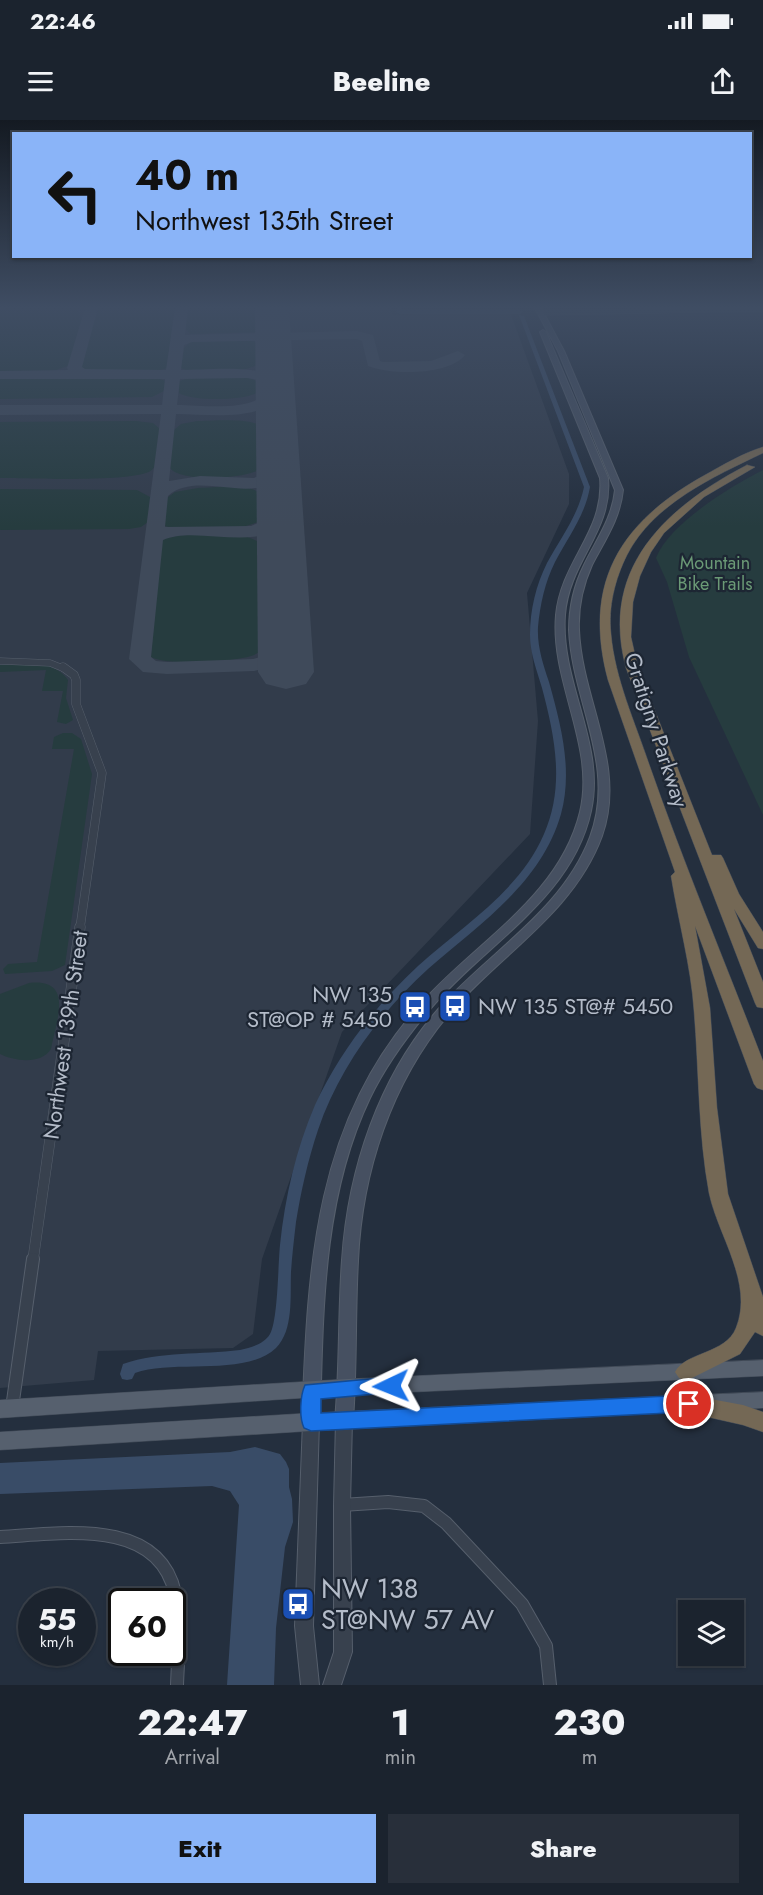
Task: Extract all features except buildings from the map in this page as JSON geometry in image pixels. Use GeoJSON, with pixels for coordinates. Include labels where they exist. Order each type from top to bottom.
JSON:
{"type":"FeatureCollection","features":[{"type":"Feature","properties":{"kind":"highway","name":"Gratigny Parkway"},"geometry":{"type":"LineString","coordinates":[[763,450],[706,477],[660,509],[625,551],[613,576],[605,606],[604,634],[610,668],[674,849],[763,1084]]}},
{"type":"Feature","properties":{"kind":"highway","name":"Gratigny Parkway"},"geometry":{"type":"LineString","coordinates":[[763,461],[713,486],[665,525],[644,554],[634,573],[626,598],[624,635],[632,668],[696,826],[763,1003]]}},
{"type":"Feature","properties":{"kind":"highway"},"geometry":{"type":"LineString","coordinates":[[696,826],[716,859],[749,924],[763,944]]}},
{"type":"Feature","properties":{"kind":"highway"},"geometry":{"type":"LineString","coordinates":[[674,849],[702,1008],[708,1108],[719,1194],[763,1327]]}},
{"type":"Feature","properties":{"kind":"highway"},"geometry":{"type":"LineString","coordinates":[[686,1372],[728,1352],[742,1341],[750,1320],[749,1290]]}},
{"type":"Feature","properties":{"kind":"highway"},"geometry":{"type":"LineString","coordinates":[[689,1404],[743,1415],[763,1422]]}},
{"type":"Feature","properties":{"kind":"main road"},"geometry":{"type":"LineString","coordinates":[[344,1420],[348,1387],[351,1237],[360,1178],[375,1128],[391,1090],[425,1034],[446,1008],[545,916],[568,889],[584,863],[603,814],[607,792],[604,757],[579,668],[574,618],[582,579],[618,509],[619,490],[568,381]]}},
{"type":"Feature","properties":{"kind":"main road"},"geometry":{"type":"LineString","coordinates":[[311,1422],[320,1241],[333,1176],[346,1133],[365,1092],[406,1028],[429,1001],[525,912],[549,884],[579,832],[586,810],[588,761],[563,668],[560,618],[569,577],[599,521],[606,497],[604,478],[587,422]]}},
{"type":"Feature","properties":{"kind":"main road"},"geometry":{"type":"LineString","coordinates":[[6,1409],[348,1387],[763,1368]]}},
{"type":"Feature","properties":{"kind":"main road"},"geometry":{"type":"LineString","coordinates":[[0,1441],[344,1420],[763,1400]]}},
{"type":"Feature","properties":{"kind":"street","name":"Northwest 139th Street"},"geometry":{"type":"LineString","coordinates":[[0,662],[33,660],[68,669],[76,680],[76,704],[101,768],[102,778],[6,1409]]}},
{"type":"Feature","properties":{"kind":"street"},"geometry":{"type":"LineString","coordinates":[[332,1685],[343,1652],[345,1624],[342,1505],[344,1420]]}},
{"type":"Feature","properties":{"kind":"street"},"geometry":{"type":"LineString","coordinates":[[310,1685],[304,1626],[311,1422]]}},
{"type":"Feature","properties":{"kind":"street"},"geometry":{"type":"LineString","coordinates":[[342,1505],[388,1502],[424,1506],[446,1523],[522,1604],[546,1646],[550,1685]]}},
{"type":"Feature","properties":{"kind":"street"},"geometry":{"type":"LineString","coordinates":[[0,1536],[115,1534],[145,1544],[165,1562],[178,1600],[180,1651],[177,1685]]}},
{"type":"Feature","properties":{"kind":"shaded area"},"geometry":{"type":"Polygon","coordinates":[[[0,381],[535,381],[569,474],[569,504],[527,593],[538,721],[530,834],[342,1032],[262,1259],[253,1334],[233,1348],[98,1351],[94,1380],[0,1388],[0,381]]]}},
{"type":"Feature","properties":{"kind":"green space"},"geometry":{"type":"Polygon","coordinates":[[[0,381],[166,381],[164,391],[152,397],[0,399],[0,381]]]}},
{"type":"Feature","properties":{"kind":"green space"},"geometry":{"type":"Polygon","coordinates":[[[179,381],[257,381],[262,383],[262,390],[256,394],[234,398],[197,398],[179,393],[179,381]]]}},
{"type":"Feature","properties":{"kind":"green space"},"geometry":{"type":"Polygon","coordinates":[[[136,421],[153,423],[160,429],[158,457],[152,470],[125,477],[0,478],[0,422],[136,421]]]}},
{"type":"Feature","properties":{"kind":"green space"},"geometry":{"type":"Polygon","coordinates":[[[197,421],[241,421],[261,427],[264,440],[262,468],[243,475],[215,478],[187,476],[170,468],[173,431],[181,424],[197,421]]]}},
{"type":"Feature","properties":{"kind":"green space","name":"Mountain Bike Trails"},"geometry":{"type":"Polygon","coordinates":[[[763,470],[763,815],[689,657],[667,582],[656,558],[663,545],[687,519],[719,496],[763,470]]]}},
{"type":"Feature","properties":{"kind":"green space"},"geometry":{"type":"Polygon","coordinates":[[[243,487],[252,489],[265,498],[265,517],[246,526],[216,530],[184,530],[163,525],[167,498],[175,492],[198,488],[243,487]]]}},
{"type":"Feature","properties":{"kind":"green space"},"geometry":{"type":"Polygon","coordinates":[[[0,489],[137,490],[150,497],[148,522],[141,527],[129,529],[0,530],[0,489]]]}},
{"type":"Feature","properties":{"kind":"green space"},"geometry":{"type":"Polygon","coordinates":[[[180,535],[243,535],[264,544],[267,643],[258,653],[233,660],[202,662],[159,660],[151,657],[161,542],[166,538],[180,535]]]}},
{"type":"Feature","properties":{"kind":"green space"},"geometry":{"type":"Polygon","coordinates":[[[37,664],[62,673],[68,680],[66,698],[73,720],[66,724],[57,722],[63,691],[42,691],[46,670],[0,672],[0,665],[37,664]]]}},
{"type":"Feature","properties":{"kind":"green space"},"geometry":{"type":"Polygon","coordinates":[[[63,733],[72,733],[81,739],[92,774],[65,965],[52,971],[5,974],[3,969],[8,964],[37,962],[74,749],[52,749],[54,737],[63,733]]]}},
{"type":"Feature","properties":{"kind":"green space"},"geometry":{"type":"Polygon","coordinates":[[[29,983],[43,983],[53,987],[59,1004],[58,1014],[51,1049],[47,1054],[41,1058],[20,1060],[0,1054],[0,994],[29,983]]]}},
{"type":"Feature","properties":{"kind":"water"},"geometry":{"type":"Polygon","coordinates":[[[255,1447],[280,1454],[286,1462],[289,1469],[292,1499],[293,1522],[285,1547],[276,1628],[274,1685],[227,1685],[239,1505],[230,1491],[212,1486],[0,1494],[0,1463],[230,1452],[255,1447]]]}},
{"type":"Feature","properties":{"kind":"waterway"},"geometry":{"type":"LineString","coordinates":[[127,1374],[128,1369],[162,1361],[240,1357],[256,1352],[274,1340],[280,1327],[284,1269],[299,1174],[312,1128],[330,1087],[352,1050],[379,1014],[424,967],[511,891],[539,854],[549,834],[560,795],[561,758],[536,650],[535,622],[540,591],[547,571],[572,529],[587,487],[546,381]]}},
{"type":"Feature","properties":{"kind":"taxiway"},"geometry":{"type":"LineString","coordinates":[[169,409],[172,381]]}},
{"type":"Feature","properties":{"kind":"taxiway"},"geometry":{"type":"LineString","coordinates":[[169,409],[241,409],[267,403],[275,393]]}},
{"type":"Feature","properties":{"kind":"taxiway"},"geometry":{"type":"LineString","coordinates":[[0,410],[169,409]]}},
{"type":"Feature","properties":{"kind":"taxiway"},"geometry":{"type":"LineString","coordinates":[[159,495],[169,409]]}},
{"type":"Feature","properties":{"kind":"taxiway"},"geometry":{"type":"LineString","coordinates":[[159,495],[168,487],[183,482],[254,483],[268,479],[278,471]]}},
{"type":"Feature","properties":{"kind":"taxiway"},"geometry":{"type":"LineString","coordinates":[[154,537],[159,495]]}},
{"type":"Feature","properties":{"kind":"taxiway"},"geometry":{"type":"LineString","coordinates":[[154,537],[165,532],[181,530],[252,531],[267,527],[280,518]]}},
{"type":"Feature","properties":{"kind":"taxiway"},"geometry":{"type":"LineString","coordinates":[[154,537],[140,659],[151,667],[167,668],[254,665],[286,656]]}},
{"type":"Feature","properties":{"kind":"runway"},"geometry":{"type":"LineString","coordinates":[[275,381],[286,672]]}},
{"type":"Feature","properties":{"kind":"place","name":"NW 135 ST@# 5450"},"geometry":{"type":"Point","coordinates":[455,1006]}},
{"type":"Feature","properties":{"kind":"place","name":"NW 135 ST@OP # 5450"},"geometry":{"type":"Point","coordinates":[415,1007]}},
{"type":"Feature","properties":{"kind":"place","name":"NW 138 ST@NW 57 AV"},"geometry":{"type":"Point","coordinates":[298,1604]}},
{"type":"Feature","properties":{"kind":"route"},"geometry":{"type":"LineString","coordinates":[[391,1386],[312,1391],[311,1422],[689,1404]]}}]}
